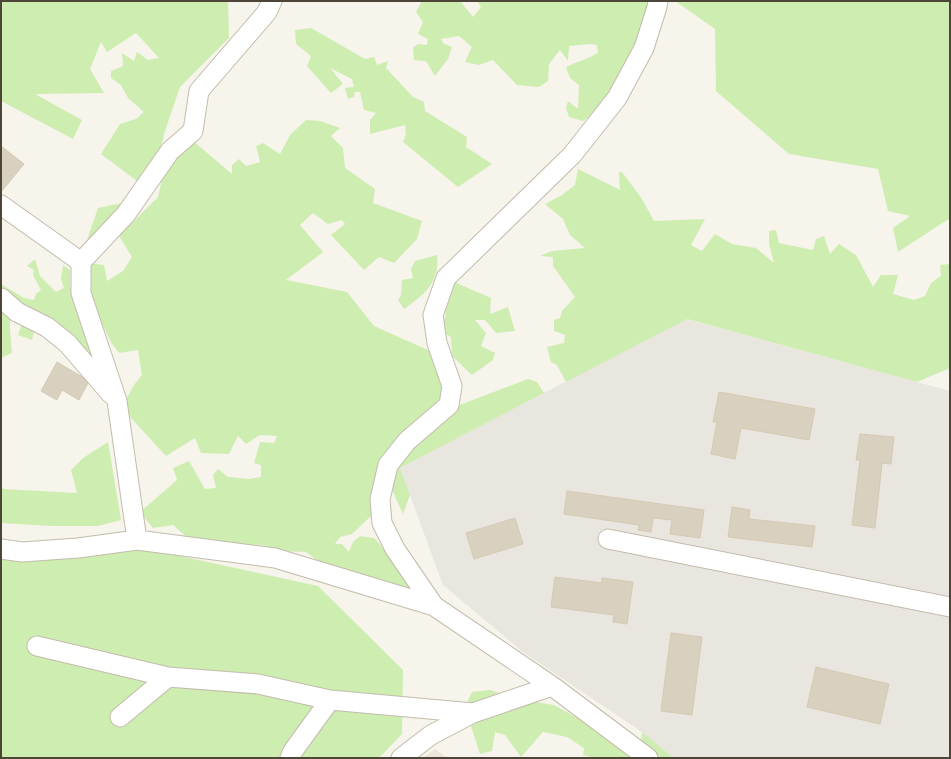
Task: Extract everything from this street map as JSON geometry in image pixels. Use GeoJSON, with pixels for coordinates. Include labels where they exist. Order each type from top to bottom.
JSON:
{"type":"FeatureCollection","features":[{"type":"Feature","properties":{"kind":"lane"},"geometry":{"type":"LineString","coordinates":[[137,540],[117,401],[81,293],[81,262],[126,214],[170,151],[193,130],[199,91],[267,12],[272,1]]}},
{"type":"Feature","properties":{"kind":"lane"},"geometry":{"type":"LineString","coordinates":[[434,606],[392,543],[382,523],[380,499],[388,465],[407,441],[449,405],[452,386],[436,343],[432,315],[446,278],[572,154],[617,98],[644,48],[658,7],[658,1]]}},
{"type":"Feature","properties":{"kind":"lane"},"geometry":{"type":"LineString","coordinates":[[1,205],[81,262]]}},
{"type":"Feature","properties":{"kind":"lane"},"geometry":{"type":"LineString","coordinates":[[1,298],[17,312],[47,327],[67,343],[117,401]]}},
{"type":"Feature","properties":{"kind":"lane"},"geometry":{"type":"LineString","coordinates":[[608,539],[950,607]]}},
{"type":"Feature","properties":{"kind":"lane"},"geometry":{"type":"LineString","coordinates":[[1,549],[22,552],[78,548],[137,540],[275,558],[434,606],[552,686],[648,758]]}},
{"type":"Feature","properties":{"kind":"lane"},"geometry":{"type":"LineString","coordinates":[[37,646],[168,677],[258,684],[330,700],[473,713]]}},
{"type":"Feature","properties":{"kind":"lane"},"geometry":{"type":"LineString","coordinates":[[120,717],[168,677]]}},
{"type":"Feature","properties":{"kind":"lane"},"geometry":{"type":"LineString","coordinates":[[401,758],[431,734],[473,713],[552,686]]}},
{"type":"Feature","properties":{"kind":"lane"},"geometry":{"type":"LineString","coordinates":[[290,758],[293,751],[330,700]]}},
{"type":"Feature","properties":{"kind":"shaded area"},"geometry":{"type":"Polygon","coordinates":[[[686,319],[950,391],[950,758],[674,758],[642,732],[523,652],[443,585],[400,468],[686,319]]]}},
{"type":"Feature","properties":{"kind":"shaded area"},"geometry":{"type":"Polygon","coordinates":[[[435,749],[447,758],[424,758],[435,749]]]}},
{"type":"Feature","properties":{"kind":"green space"},"geometry":{"type":"Polygon","coordinates":[[[1,1],[228,1],[229,38],[180,87],[164,134],[150,197],[122,233],[158,197],[165,166],[192,140],[232,174],[232,165],[239,159],[246,166],[260,162],[256,146],[263,143],[280,154],[290,135],[306,120],[320,121],[340,128],[331,136],[343,148],[345,168],[375,189],[373,203],[422,221],[417,239],[394,263],[379,257],[364,270],[331,235],[345,224],[342,220],[328,224],[313,213],[300,225],[323,252],[286,280],[347,292],[374,326],[430,351],[452,408],[528,379],[537,382],[544,393],[400,468],[410,495],[403,514],[380,463],[371,516],[352,534],[340,537],[335,544],[342,544],[349,552],[353,542],[360,536],[374,538],[387,552],[409,588],[322,564],[306,552],[280,551],[262,545],[192,542],[173,525],[153,528],[140,512],[177,480],[173,468],[189,461],[205,489],[216,488],[213,475],[218,469],[228,477],[249,479],[261,477],[261,465],[254,463],[260,442],[274,443],[277,436],[260,435],[246,444],[238,436],[229,454],[201,453],[195,438],[166,456],[131,418],[123,405],[134,385],[142,375],[138,350],[119,353],[112,344],[101,322],[82,311],[86,325],[91,365],[37,322],[32,340],[18,335],[22,324],[10,318],[12,353],[1,358],[1,284],[24,298],[34,300],[36,294],[41,290],[33,275],[34,270],[27,266],[35,259],[40,276],[56,292],[64,288],[61,279],[63,265],[70,270],[70,288],[86,289],[89,263],[104,265],[107,281],[123,271],[132,257],[119,236],[117,221],[87,240],[98,208],[122,203],[141,184],[101,154],[120,124],[136,119],[144,112],[128,98],[121,85],[111,78],[111,71],[123,66],[122,53],[134,61],[137,52],[148,60],[159,58],[136,33],[107,52],[101,42],[90,69],[104,93],[35,94],[82,120],[73,139],[1,101],[1,1]]]}},
{"type":"Feature","properties":{"kind":"green space"},"geometry":{"type":"Polygon","coordinates":[[[422,1],[460,1],[473,17],[481,7],[477,1],[654,1],[638,40],[602,108],[583,121],[569,117],[566,108],[568,101],[578,109],[579,85],[570,78],[566,67],[598,53],[597,45],[590,44],[569,46],[568,61],[560,50],[549,64],[548,81],[539,87],[517,85],[493,60],[479,65],[465,62],[472,47],[459,36],[441,39],[443,43],[452,47],[448,59],[435,76],[426,61],[414,60],[413,48],[418,44],[427,45],[428,39],[418,34],[423,22],[416,12],[422,1]]]}},
{"type":"Feature","properties":{"kind":"green space"},"geometry":{"type":"Polygon","coordinates":[[[675,1],[950,1],[950,218],[898,252],[893,228],[910,216],[888,211],[878,169],[789,154],[716,91],[715,29],[675,1]]]}},
{"type":"Feature","properties":{"kind":"green space"},"geometry":{"type":"Polygon","coordinates":[[[311,28],[365,59],[374,57],[377,65],[388,61],[386,68],[413,97],[424,102],[425,111],[467,137],[466,147],[492,164],[458,187],[403,142],[406,135],[405,125],[370,134],[370,120],[376,113],[364,110],[360,92],[355,92],[354,97],[348,99],[345,88],[354,87],[352,79],[330,68],[343,84],[331,93],[307,66],[311,56],[296,44],[295,30],[311,28]]]}},
{"type":"Feature","properties":{"kind":"green space"},"geometry":{"type":"Polygon","coordinates":[[[578,169],[620,190],[619,172],[622,172],[642,199],[654,221],[705,219],[691,245],[702,251],[715,234],[732,244],[756,248],[774,263],[769,244],[769,231],[776,230],[779,243],[813,250],[816,239],[824,236],[830,254],[839,244],[856,255],[873,287],[881,275],[898,275],[893,294],[914,300],[925,296],[931,283],[941,276],[940,265],[950,264],[950,273],[948,278],[950,278],[950,368],[917,382],[687,319],[566,382],[557,365],[551,362],[547,347],[564,343],[565,335],[554,331],[554,320],[560,318],[562,311],[575,297],[553,266],[553,257],[540,256],[552,251],[585,248],[570,235],[563,219],[545,204],[562,195],[575,185],[578,169]]]}},
{"type":"Feature","properties":{"kind":"green space"},"geometry":{"type":"Polygon","coordinates":[[[437,255],[436,273],[430,286],[404,309],[398,300],[401,295],[402,280],[413,278],[411,269],[415,261],[437,255]]]}},
{"type":"Feature","properties":{"kind":"green space"},"geometry":{"type":"Polygon","coordinates":[[[454,282],[491,298],[490,314],[508,307],[515,331],[496,333],[485,320],[475,320],[486,333],[481,346],[495,353],[493,360],[472,375],[452,356],[451,337],[440,331],[446,314],[440,309],[454,282]]]}},
{"type":"Feature","properties":{"kind":"green space"},"geometry":{"type":"Polygon","coordinates":[[[108,442],[121,520],[98,526],[51,526],[1,523],[1,487],[4,489],[77,493],[71,470],[83,458],[108,442]]]}},
{"type":"Feature","properties":{"kind":"green space"},"geometry":{"type":"Polygon","coordinates":[[[134,546],[318,586],[403,670],[402,734],[379,758],[1,758],[1,554],[134,546]]]}},
{"type":"Feature","properties":{"kind":"green space"},"geometry":{"type":"Polygon","coordinates":[[[490,690],[522,700],[554,705],[612,737],[641,743],[642,732],[674,758],[594,758],[583,755],[584,748],[567,737],[543,732],[521,757],[505,735],[495,732],[492,751],[480,754],[465,707],[472,692],[490,690]]]}},
{"type":"Feature","properties":{"kind":"building"},"geometry":{"type":"Polygon","coordinates":[[[1,146],[24,164],[1,192],[1,146]]]}},
{"type":"Feature","properties":{"kind":"building"},"geometry":{"type":"Polygon","coordinates":[[[57,362],[89,381],[79,400],[62,390],[57,400],[41,391],[57,362]]]}},
{"type":"Feature","properties":{"kind":"building"},"geometry":{"type":"Polygon","coordinates":[[[719,392],[815,409],[809,440],[741,428],[735,459],[711,454],[717,422],[713,422],[719,392]]]}},
{"type":"Feature","properties":{"kind":"building"},"geometry":{"type":"Polygon","coordinates":[[[860,434],[894,437],[891,464],[882,463],[875,528],[852,525],[860,460],[856,460],[860,434]]]}},
{"type":"Feature","properties":{"kind":"building"},"geometry":{"type":"Polygon","coordinates":[[[567,491],[704,510],[700,538],[670,534],[672,520],[653,518],[651,532],[638,530],[639,525],[564,514],[567,491]]]}},
{"type":"Feature","properties":{"kind":"building"},"geometry":{"type":"Polygon","coordinates":[[[732,507],[750,510],[749,519],[815,526],[812,547],[728,537],[732,507]]]}},
{"type":"Feature","properties":{"kind":"building"},"geometry":{"type":"Polygon","coordinates":[[[515,518],[523,544],[474,559],[466,533],[515,518]]]}},
{"type":"Feature","properties":{"kind":"building"},"geometry":{"type":"Polygon","coordinates":[[[555,577],[602,583],[602,578],[633,582],[627,624],[613,622],[614,615],[551,607],[555,577]]]}},
{"type":"Feature","properties":{"kind":"building"},"geometry":{"type":"Polygon","coordinates":[[[671,633],[702,637],[692,715],[661,711],[671,633]]]}},
{"type":"Feature","properties":{"kind":"building"},"geometry":{"type":"Polygon","coordinates":[[[816,667],[889,684],[880,724],[807,707],[816,667]]]}}]}
